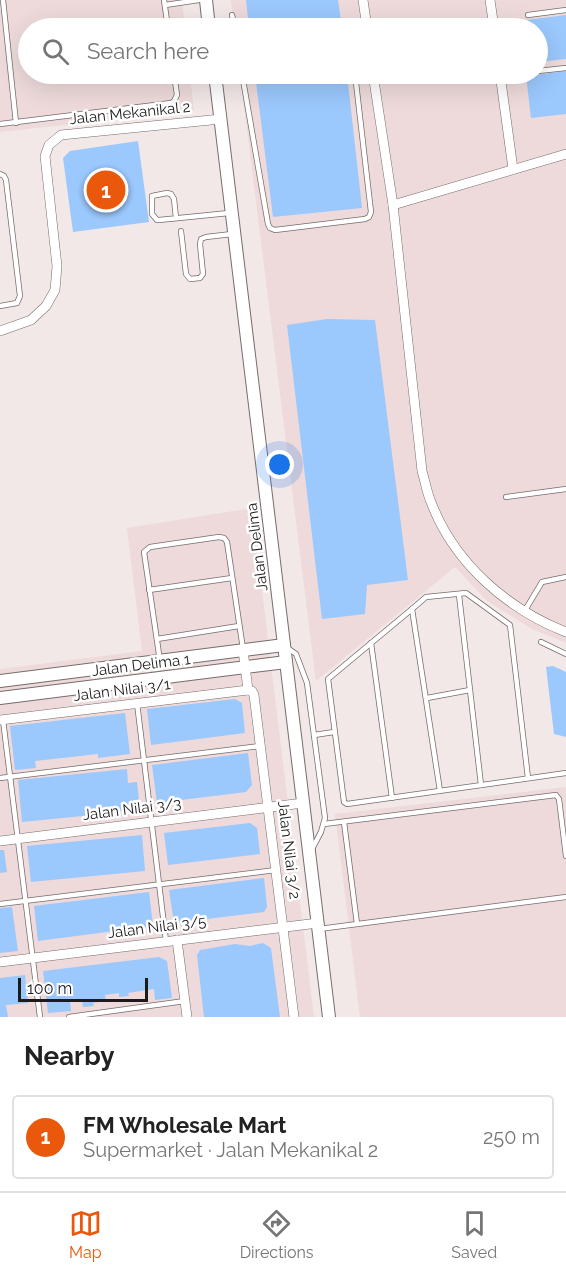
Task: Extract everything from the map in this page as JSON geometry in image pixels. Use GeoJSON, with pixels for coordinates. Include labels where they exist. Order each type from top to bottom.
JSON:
{"type":"FeatureCollection","features":[{"type":"Feature","properties":{"kind":"street"},"geometry":{"type":"LineString","coordinates":[[206,0],[208,18]]}},
{"type":"Feature","properties":{"kind":"street"},"geometry":{"type":"LineString","coordinates":[[363,0],[366,18]]}},
{"type":"Feature","properties":{"kind":"street"},"geometry":{"type":"LineString","coordinates":[[490,0],[493,18]]}},
{"type":"Feature","properties":{"kind":"street","name":"Jalan Delima"},"geometry":{"type":"LineString","coordinates":[[216,84],[329,1017]]}},
{"type":"Feature","properties":{"kind":"street"},"geometry":{"type":"LineString","coordinates":[[375,84],[393,205],[422,471],[430,502],[464,559],[487,584],[524,612],[566,632]]}},
{"type":"Feature","properties":{"kind":"street"},"geometry":{"type":"LineString","coordinates":[[501,84],[513,169]]}},
{"type":"Feature","properties":{"kind":"street","name":"Jalan Mekanikal 2"},"geometry":{"type":"LineString","coordinates":[[0,332],[31,320],[46,306],[55,290],[57,266],[45,156],[51,141],[61,135],[220,120]]}},
{"type":"Feature","properties":{"kind":"street"},"geometry":{"type":"LineString","coordinates":[[393,205],[566,154]]}},
{"type":"Feature","properties":{"kind":"street","name":"Jalan Delima 1"},"geometry":{"type":"LineString","coordinates":[[0,681],[284,645]]}},
{"type":"Feature","properties":{"kind":"street","name":"Jalan Nilai 3/2"},"geometry":{"type":"LineString","coordinates":[[243,650],[248,690],[254,695],[294,1017]]}},
{"type":"Feature","properties":{"kind":"street","name":"Jalan Delima 1"},"geometry":{"type":"LineString","coordinates":[[0,698],[286,662]]}},
{"type":"Feature","properties":{"kind":"street","name":"Jalan Nilai 3/1"},"geometry":{"type":"LineString","coordinates":[[2,720],[248,690]]}},
{"type":"Feature","properties":{"kind":"street","name":"Jalan Nilai 3/3"},"geometry":{"type":"LineString","coordinates":[[0,841],[303,803]]}},
{"type":"Feature","properties":{"kind":"street","name":"Jalan Nilai 3/5"},"geometry":{"type":"LineString","coordinates":[[0,962],[283,927],[318,926]]}},
{"type":"Feature","properties":{"kind":"street"},"geometry":{"type":"LineString","coordinates":[[177,940],[187,1017]]}},
{"type":"Feature","properties":{"kind":"lane"},"geometry":{"type":"LineString","coordinates":[[3,0],[16,123]]}},
{"type":"Feature","properties":{"kind":"lane"},"geometry":{"type":"LineString","coordinates":[[167,18],[165,2],[199,0]]}},
{"type":"Feature","properties":{"kind":"lane"},"geometry":{"type":"LineString","coordinates":[[528,15],[566,10]]}},
{"type":"Feature","properties":{"kind":"lane"},"geometry":{"type":"LineString","coordinates":[[548,70],[566,68]]}},
{"type":"Feature","properties":{"kind":"lane"},"geometry":{"type":"LineString","coordinates":[[0,124],[171,103],[177,95],[175,84]]}},
{"type":"Feature","properties":{"kind":"lane"},"geometry":{"type":"LineString","coordinates":[[244,84],[268,224],[275,230],[369,217],[371,212],[356,84]]}},
{"type":"Feature","properties":{"kind":"lane"},"geometry":{"type":"LineString","coordinates":[[0,174],[6,180],[20,296],[17,303],[0,306]]}},
{"type":"Feature","properties":{"kind":"lane"},"geometry":{"type":"LineString","coordinates":[[176,218],[174,199],[171,194],[152,196],[154,219],[176,218],[232,212]]}},
{"type":"Feature","properties":{"kind":"lane"},"geometry":{"type":"LineString","coordinates":[[181,231],[186,274],[188,278],[193,279],[200,278],[203,274],[201,239],[234,234]]}},
{"type":"Feature","properties":{"kind":"lane"},"geometry":{"type":"LineString","coordinates":[[506,497],[566,489]]}},
{"type":"Feature","properties":{"kind":"lane"},"geometry":{"type":"LineString","coordinates":[[160,661],[144,554],[146,550],[150,547],[222,537],[227,542],[243,650]]}},
{"type":"Feature","properties":{"kind":"lane"},"geometry":{"type":"LineString","coordinates":[[524,612],[542,582],[566,577]]}},
{"type":"Feature","properties":{"kind":"lane"},"geometry":{"type":"LineString","coordinates":[[149,590],[232,578]]}},
{"type":"Feature","properties":{"kind":"lane"},"geometry":{"type":"LineString","coordinates":[[528,778],[510,625],[467,593],[426,597],[328,679],[344,802],[347,804],[566,773]]}},
{"type":"Feature","properties":{"kind":"lane"},"geometry":{"type":"LineString","coordinates":[[459,595],[481,785]]}},
{"type":"Feature","properties":{"kind":"lane"},"geometry":{"type":"LineString","coordinates":[[412,609],[440,791]]}},
{"type":"Feature","properties":{"kind":"lane"},"geometry":{"type":"LineString","coordinates":[[156,639],[239,626]]}},
{"type":"Feature","properties":{"kind":"lane"},"geometry":{"type":"LineString","coordinates":[[541,642],[566,654]]}},
{"type":"Feature","properties":{"kind":"lane"},"geometry":{"type":"LineString","coordinates":[[371,643],[392,798]]}},
{"type":"Feature","properties":{"kind":"lane"},"geometry":{"type":"LineString","coordinates":[[284,645],[296,654],[306,681],[325,818],[309,853]]}},
{"type":"Feature","properties":{"kind":"lane"},"geometry":{"type":"LineString","coordinates":[[427,698],[470,690]]}},
{"type":"Feature","properties":{"kind":"lane"},"geometry":{"type":"LineString","coordinates":[[136,703],[166,941]]}},
{"type":"Feature","properties":{"kind":"lane"},"geometry":{"type":"LineString","coordinates":[[2,720],[40,1017]]}},
{"type":"Feature","properties":{"kind":"lane"},"geometry":{"type":"LineString","coordinates":[[314,735],[334,732]]}},
{"type":"Feature","properties":{"kind":"lane"},"geometry":{"type":"LineString","coordinates":[[0,778],[261,746]]}},
{"type":"Feature","properties":{"kind":"lane"},"geometry":{"type":"LineString","coordinates":[[324,824],[556,795],[559,799],[566,856]]}},
{"type":"Feature","properties":{"kind":"lane"},"geometry":{"type":"LineString","coordinates":[[344,822],[357,924]]}},
{"type":"Feature","properties":{"kind":"lane"},"geometry":{"type":"LineString","coordinates":[[0,904],[276,870]]}},
{"type":"Feature","properties":{"kind":"lane"},"geometry":{"type":"LineString","coordinates":[[318,926],[357,924],[566,897]]}},
{"type":"Feature","properties":{"kind":"lane"},"geometry":{"type":"LineString","coordinates":[[69,1017],[185,1001]]}},
{"type":"Feature","properties":{"kind":"shaded area"},"geometry":{"type":"Polygon","coordinates":[[[0,0],[182,0],[184,18],[18,18],[18,84],[191,84],[194,111],[0,132],[0,0]]]}},
{"type":"Feature","properties":{"kind":"shaded area"},"geometry":{"type":"Polygon","coordinates":[[[231,0],[566,0],[566,643],[532,629],[487,601],[455,567],[316,681],[241,84],[548,84],[548,18],[233,18],[231,0]]]}},
{"type":"Feature","properties":{"kind":"shaded area"},"geometry":{"type":"Polygon","coordinates":[[[252,508],[314,1017],[0,1017],[0,669],[142,651],[127,528],[252,508]]]}},
{"type":"Feature","properties":{"kind":"shaded area"},"geometry":{"type":"Polygon","coordinates":[[[566,787],[566,1017],[360,1017],[335,814],[566,787]]]}},
{"type":"Feature","properties":{"kind":"building"},"geometry":{"type":"Polygon","coordinates":[[[246,0],[338,0],[341,18],[248,18],[246,0]]]}},
{"type":"Feature","properties":{"kind":"building"},"geometry":{"type":"Polygon","coordinates":[[[566,15],[566,59],[548,61],[548,18],[542,18],[566,15]]]}},
{"type":"Feature","properties":{"kind":"building"},"geometry":{"type":"Polygon","coordinates":[[[566,71],[566,114],[531,118],[527,84],[548,84],[548,73],[566,71]]]}},
{"type":"Feature","properties":{"kind":"building"},"geometry":{"type":"Polygon","coordinates":[[[256,84],[348,84],[362,208],[273,217],[256,84]]]}},
{"type":"Feature","properties":{"kind":"building"},"geometry":{"type":"Polygon","coordinates":[[[138,141],[149,222],[73,232],[63,158],[70,151],[138,141]]]}},
{"type":"Feature","properties":{"kind":"building"},"geometry":{"type":"Polygon","coordinates":[[[327,319],[375,320],[408,580],[367,585],[365,614],[322,619],[287,325],[327,319]]]}},
{"type":"Feature","properties":{"kind":"building"},"geometry":{"type":"Polygon","coordinates":[[[553,666],[566,672],[566,737],[554,734],[546,667],[553,666]]]}},
{"type":"Feature","properties":{"kind":"building"},"geometry":{"type":"Polygon","coordinates":[[[235,699],[242,703],[245,733],[151,745],[147,709],[235,699]]]}},
{"type":"Feature","properties":{"kind":"building"},"geometry":{"type":"Polygon","coordinates":[[[125,713],[130,754],[98,758],[98,754],[35,761],[36,768],[15,770],[10,726],[125,713]]]}},
{"type":"Feature","properties":{"kind":"building"},"geometry":{"type":"Polygon","coordinates":[[[248,753],[252,785],[246,792],[157,803],[152,765],[248,753]]]}},
{"type":"Feature","properties":{"kind":"building"},"geometry":{"type":"Polygon","coordinates":[[[127,769],[128,783],[137,782],[140,809],[117,812],[117,806],[103,807],[103,814],[22,822],[18,780],[127,769]]]}},
{"type":"Feature","properties":{"kind":"building"},"geometry":{"type":"Polygon","coordinates":[[[250,823],[257,828],[260,854],[168,865],[164,833],[250,823]]]}},
{"type":"Feature","properties":{"kind":"building"},"geometry":{"type":"Polygon","coordinates":[[[142,835],[145,871],[31,882],[27,846],[142,835]]]}},
{"type":"Feature","properties":{"kind":"building"},"geometry":{"type":"Polygon","coordinates":[[[0,850],[4,850],[7,872],[0,873],[0,850]]]}},
{"type":"Feature","properties":{"kind":"building"},"geometry":{"type":"Polygon","coordinates":[[[264,878],[267,907],[264,912],[174,923],[169,890],[264,878]]]}},
{"type":"Feature","properties":{"kind":"building"},"geometry":{"type":"Polygon","coordinates":[[[149,892],[153,926],[38,941],[34,906],[149,892]]]}},
{"type":"Feature","properties":{"kind":"building"},"geometry":{"type":"Polygon","coordinates":[[[12,907],[18,951],[0,953],[0,908],[12,907]]]}},
{"type":"Feature","properties":{"kind":"building"},"geometry":{"type":"Polygon","coordinates":[[[263,943],[271,948],[280,1017],[204,1017],[197,955],[200,950],[235,944],[250,946],[263,943]]]}},
{"type":"Feature","properties":{"kind":"building"},"geometry":{"type":"Polygon","coordinates":[[[159,957],[167,961],[172,998],[155,1000],[154,989],[128,993],[129,996],[119,997],[119,993],[105,995],[106,1001],[93,1003],[94,1006],[83,1007],[82,999],[70,1001],[71,1011],[48,1013],[43,971],[159,957]]]}},
{"type":"Feature","properties":{"kind":"building"},"geometry":{"type":"Polygon","coordinates":[[[25,975],[28,1003],[6,1005],[8,1017],[0,1017],[0,978],[25,975]]]}},
{"type":"Feature","properties":{"kind":"place","name":"FM Wholesale Mart"},"geometry":{"type":"Point","coordinates":[106,190]}}]}
